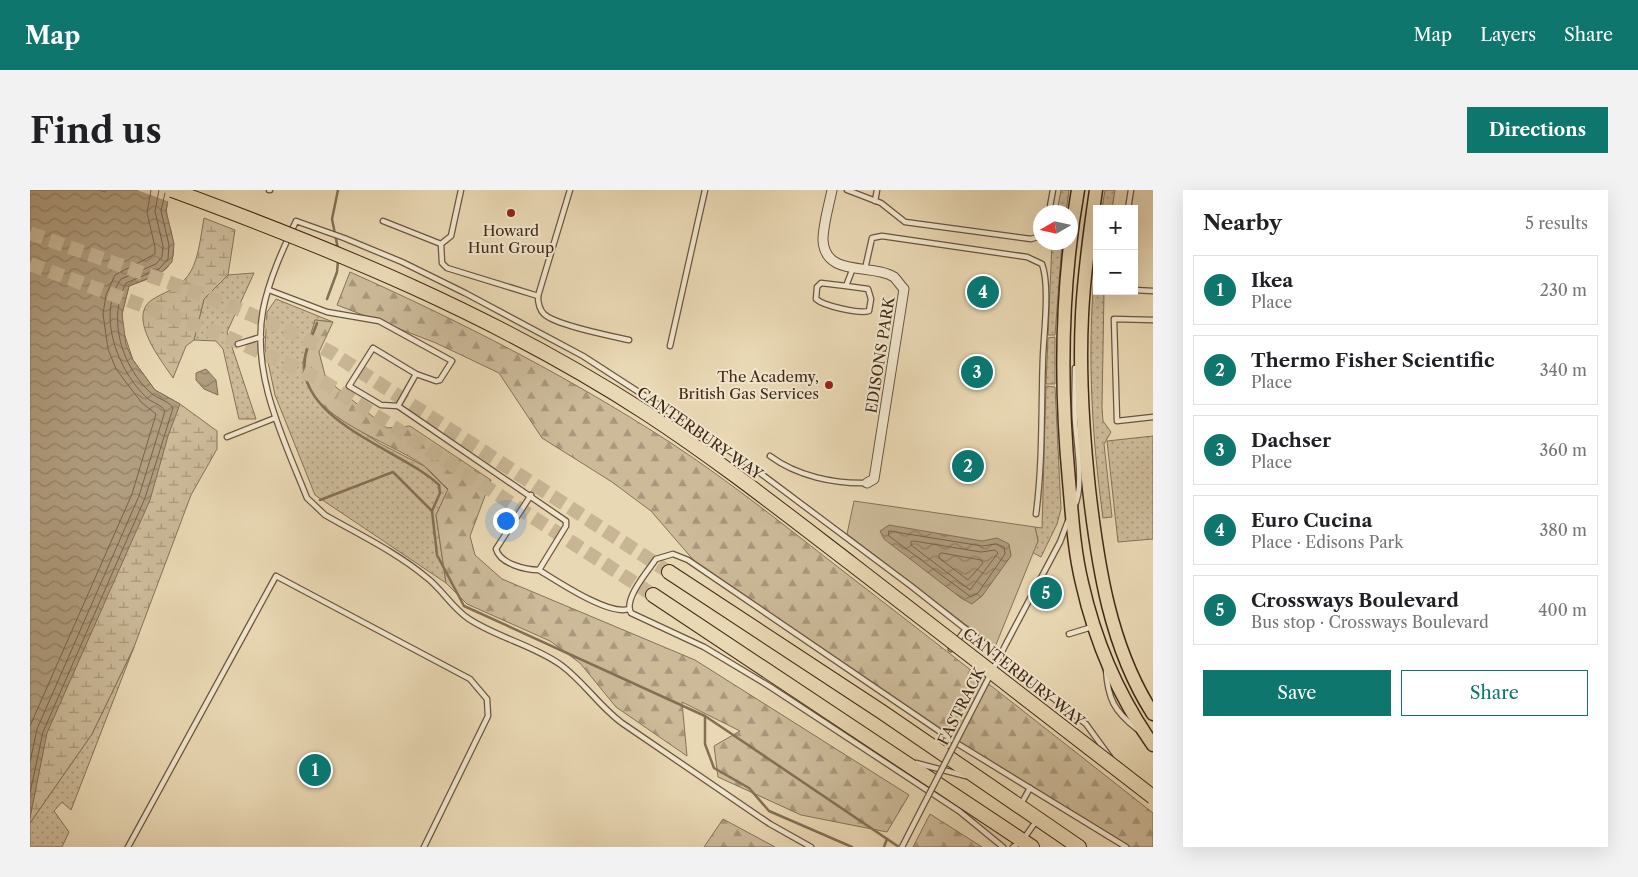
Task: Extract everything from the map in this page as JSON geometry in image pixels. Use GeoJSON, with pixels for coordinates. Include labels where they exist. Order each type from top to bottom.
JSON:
{"type":"FeatureCollection","features":[{"type":"Feature","properties":{"kind":"highway","name":"CANTERBURY WAY"},"geometry":{"type":"LineString","coordinates":[[172,190],[312,242],[432,294],[563,364],[645,412],[724,466],[1153,796]]}},
{"type":"Feature","properties":{"kind":"highway"},"geometry":{"type":"LineString","coordinates":[[670,572],[882,712],[1079,847]]}},
{"type":"Feature","properties":{"kind":"highway"},"geometry":{"type":"LineString","coordinates":[[653,595],[898,758],[1023,845]]}},
{"type":"Feature","properties":{"kind":"main road"},"geometry":{"type":"LineString","coordinates":[[1078,190],[1069,265],[1064,340],[1065,438],[1071,513],[1081,582],[1105,658],[1125,700],[1150,741]]}},
{"type":"Feature","properties":{"kind":"main road"},"geometry":{"type":"LineString","coordinates":[[1096,190],[1082,314],[1082,392],[1086,454],[1101,576],[1126,663],[1153,714]]}},
{"type":"Feature","properties":{"kind":"street","name":"EDISONS PARK"},"geometry":{"type":"LineString","coordinates":[[832,190],[823,240],[826,251],[833,260],[853,268],[893,277],[904,289],[874,479],[867,483]]}},
{"type":"Feature","properties":{"kind":"lane"},"geometry":{"type":"LineString","coordinates":[[441,244],[451,236],[462,190]]}},
{"type":"Feature","properties":{"kind":"lane"},"geometry":{"type":"LineString","coordinates":[[570,190],[538,296],[542,311],[556,322],[629,340]]}},
{"type":"Feature","properties":{"kind":"lane"},"geometry":{"type":"LineString","coordinates":[[670,346],[705,190]]}},
{"type":"Feature","properties":{"kind":"lane"},"geometry":{"type":"LineString","coordinates":[[847,190],[881,202],[905,222],[1033,238]]}},
{"type":"Feature","properties":{"kind":"lane"},"geometry":{"type":"LineString","coordinates":[[875,200],[877,190]]}},
{"type":"Feature","properties":{"kind":"lane"},"geometry":{"type":"LineString","coordinates":[[1050,205],[1053,190]]}},
{"type":"Feature","properties":{"kind":"lane"},"geometry":{"type":"LineString","coordinates":[[1128,205],[1130,190]]}},
{"type":"Feature","properties":{"kind":"lane"},"geometry":{"type":"LineString","coordinates":[[811,847],[770,824],[622,723],[608,712],[562,666],[544,654],[487,630],[467,618],[416,570],[319,510],[307,498],[275,418],[265,378],[261,337],[263,309],[268,290],[296,220],[344,238],[465,293],[583,356],[736,455],[966,629],[1086,724],[1113,761],[1153,796]]}},
{"type":"Feature","properties":{"kind":"lane"},"geometry":{"type":"LineString","coordinates":[[383,221],[441,244]]}},
{"type":"Feature","properties":{"kind":"lane"},"geometry":{"type":"LineString","coordinates":[[865,270],[872,238],[882,236],[1027,257],[1042,264],[1045,278],[1044,324],[1040,472],[1036,514]]}},
{"type":"Feature","properties":{"kind":"lane"},"geometry":{"type":"LineString","coordinates":[[441,244],[442,263],[447,268],[538,296]]}},
{"type":"Feature","properties":{"kind":"lane"},"geometry":{"type":"LineString","coordinates":[[846,286],[853,268]]}},
{"type":"Feature","properties":{"kind":"lane"},"geometry":{"type":"LineString","coordinates":[[831,282],[846,286],[868,289],[871,299],[869,311],[856,311],[821,303],[816,299],[817,287],[821,283],[831,282]]}},
{"type":"Feature","properties":{"kind":"lane"},"geometry":{"type":"LineString","coordinates":[[268,290],[327,312],[378,321],[452,361],[440,380],[436,381],[416,374],[373,348],[349,386],[381,405],[398,406],[531,495],[566,521],[566,526],[539,570]]}},
{"type":"Feature","properties":{"kind":"lane"},"geometry":{"type":"LineString","coordinates":[[1138,290],[1153,291]]}},
{"type":"Feature","properties":{"kind":"lane","name":"FASTRACK"},"geometry":{"type":"LineString","coordinates":[[902,847],[1060,542],[1078,500],[1075,362],[1082,314]]}},
{"type":"Feature","properties":{"kind":"lane"},"geometry":{"type":"LineString","coordinates":[[1153,320],[1114,318],[1117,421],[1153,417]]}},
{"type":"Feature","properties":{"kind":"lane"},"geometry":{"type":"LineString","coordinates":[[238,344],[261,337]]}},
{"type":"Feature","properties":{"kind":"lane"},"geometry":{"type":"LineString","coordinates":[[398,406],[416,374]]}},
{"type":"Feature","properties":{"kind":"lane"},"geometry":{"type":"LineString","coordinates":[[227,437],[275,418]]}},
{"type":"Feature","properties":{"kind":"lane"},"geometry":{"type":"LineString","coordinates":[[770,456],[787,469],[799,474],[867,483]]}},
{"type":"Feature","properties":{"kind":"lane"},"geometry":{"type":"LineString","coordinates":[[531,495],[496,549],[500,556],[528,570],[539,570],[595,601],[621,610],[629,609]]}},
{"type":"Feature","properties":{"kind":"lane"},"geometry":{"type":"LineString","coordinates":[[1003,847],[959,811],[769,686],[704,647],[635,616],[629,609],[630,598],[656,559],[668,554],[680,556],[958,744],[1126,847]]}},
{"type":"Feature","properties":{"kind":"lane"},"geometry":{"type":"LineString","coordinates":[[128,847],[276,576],[470,679],[487,699],[488,716],[424,847]]}},
{"type":"Feature","properties":{"kind":"lane"},"geometry":{"type":"LineString","coordinates":[[1069,634],[1094,626]]}},
{"type":"Feature","properties":{"kind":"lane"},"geometry":{"type":"LineString","coordinates":[[951,649],[966,629]]}},
{"type":"Feature","properties":{"kind":"lane"},"geometry":{"type":"LineString","coordinates":[[898,758],[979,779]]}},
{"type":"Feature","properties":{"kind":"lane"},"geometry":{"type":"LineString","coordinates":[[1018,807],[1030,788]]}},
{"type":"Feature","properties":{"kind":"lane"},"geometry":{"type":"LineString","coordinates":[[1023,845],[1037,819]]}},
{"type":"Feature","properties":{"kind":"green space"},"geometry":{"type":"Polygon","coordinates":[[[90,190],[127,190],[167,205],[167,215],[173,244],[171,263],[159,274],[129,286],[122,314],[123,330],[133,360],[155,390],[180,404],[217,431],[217,449],[191,495],[134,647],[92,734],[30,823],[30,408],[90,190]]]}},
{"type":"Feature","properties":{"kind":"green space"},"geometry":{"type":"Polygon","coordinates":[[[1061,190],[1069,190],[1067,205],[1058,205],[1061,190]]]}},
{"type":"Feature","properties":{"kind":"green space"},"geometry":{"type":"Polygon","coordinates":[[[1105,190],[1115,190],[1113,205],[1103,205],[1105,190]]]}},
{"type":"Feature","properties":{"kind":"green space"},"geometry":{"type":"Polygon","coordinates":[[[204,218],[235,230],[228,275],[204,299],[194,340],[186,346],[173,378],[148,337],[143,315],[146,305],[180,284],[188,276],[198,252],[204,218]]]}},
{"type":"Feature","properties":{"kind":"green space"},"geometry":{"type":"Polygon","coordinates":[[[1052,250],[1061,250],[1055,335],[1048,335],[1052,250]]]}},
{"type":"Feature","properties":{"kind":"green space"},"geometry":{"type":"Polygon","coordinates":[[[350,272],[432,310],[552,372],[630,417],[717,474],[1153,813],[1153,847],[1126,847],[967,749],[702,570],[651,511],[612,482],[542,438],[499,373],[436,343],[337,305],[350,272]]]}},
{"type":"Feature","properties":{"kind":"green space"},"geometry":{"type":"Polygon","coordinates":[[[254,273],[227,332],[256,419],[239,419],[223,349],[216,341],[194,340],[204,299],[228,275],[254,273]]]}},
{"type":"Feature","properties":{"kind":"green space"},"geometry":{"type":"Polygon","coordinates":[[[1093,295],[1104,295],[1102,407],[1103,421],[1111,432],[1104,444],[1112,517],[1103,518],[1095,452],[1091,384],[1093,295]]]}},
{"type":"Feature","properties":{"kind":"green space"},"geometry":{"type":"Polygon","coordinates":[[[276,299],[333,322],[315,320],[322,405],[379,443],[424,466],[448,490],[436,515],[446,583],[315,495],[275,395],[265,348],[267,312],[276,299]]]}},
{"type":"Feature","properties":{"kind":"green space"},"geometry":{"type":"Polygon","coordinates":[[[315,320],[333,322],[319,352],[326,379],[387,428],[410,426],[491,480],[470,536],[475,555],[502,579],[695,660],[909,795],[887,832],[801,815],[718,777],[714,746],[740,731],[682,702],[687,756],[616,707],[580,663],[550,641],[467,604],[446,583],[436,515],[448,489],[423,465],[352,426],[319,401],[308,386],[303,368],[315,320]]]}},
{"type":"Feature","properties":{"kind":"green space"},"geometry":{"type":"Polygon","coordinates":[[[1055,337],[1055,384],[1046,384],[1048,338],[1055,337]]]}},
{"type":"Feature","properties":{"kind":"green space"},"geometry":{"type":"Polygon","coordinates":[[[1046,386],[1055,387],[1061,509],[1057,524],[1041,557],[1032,552],[1038,541],[1035,527],[1042,528],[1046,386]]]}},
{"type":"Feature","properties":{"kind":"green space"},"geometry":{"type":"Polygon","coordinates":[[[1153,436],[1153,539],[1118,542],[1107,441],[1153,436]]]}},
{"type":"Feature","properties":{"kind":"green space"},"geometry":{"type":"Polygon","coordinates":[[[854,501],[1035,527],[1038,541],[995,647],[847,534],[854,501]]]}},
{"type":"Feature","properties":{"kind":"green space"},"geometry":{"type":"Polygon","coordinates":[[[134,647],[71,810],[62,802],[54,811],[69,832],[62,847],[30,847],[30,823],[92,734],[134,647]]]}},
{"type":"Feature","properties":{"kind":"green space"},"geometry":{"type":"Polygon","coordinates":[[[930,814],[982,847],[913,847],[930,814]]]}},
{"type":"Feature","properties":{"kind":"green space"},"geometry":{"type":"Polygon","coordinates":[[[723,819],[775,847],[704,847],[723,819]]]}},
{"type":"Feature","properties":{"kind":"water"},"geometry":{"type":"Polygon","coordinates":[[[30,190],[99,190],[105,192],[106,190],[170,190],[166,211],[174,244],[172,262],[161,273],[129,286],[122,314],[126,345],[133,360],[155,390],[180,404],[168,436],[150,500],[47,733],[30,818],[30,190]]]}},
{"type":"Feature","properties":{"kind":"water"},"geometry":{"type":"Polygon","coordinates":[[[206,369],[216,380],[218,395],[204,389],[196,380],[196,373],[206,369]]]}},
{"type":"Feature","properties":{"kind":"water"},"geometry":{"type":"Polygon","coordinates":[[[889,525],[982,541],[997,538],[1009,544],[1011,556],[982,596],[972,604],[961,598],[884,539],[880,531],[889,525]]]}},
{"type":"Feature","properties":{"kind":"pier"},"geometry":{"type":"Polygon","coordinates":[[[137,190],[173,190],[170,202],[137,190]]]}},
{"type":"Feature","properties":{"kind":"waterway"},"geometry":{"type":"LineString","coordinates":[[338,190],[332,219],[338,249]]}},
{"type":"Feature","properties":{"kind":"waterway"},"geometry":{"type":"LineString","coordinates":[[327,299],[337,272],[338,260]]}},
{"type":"Feature","properties":{"kind":"waterway"},"geometry":{"type":"LineString","coordinates":[[317,323],[305,359],[307,381],[317,400],[334,417],[356,433],[423,472],[439,485],[440,493],[432,511],[437,555],[464,606],[705,716],[899,847]]}},
{"type":"Feature","properties":{"kind":"waterway"},"geometry":{"type":"LineString","coordinates":[[320,500],[393,472],[432,511]]}},
{"type":"Feature","properties":{"kind":"waterway"},"geometry":{"type":"LineString","coordinates":[[705,717],[705,744],[714,768],[749,788],[769,811],[852,847]]}},
{"type":"Feature","properties":{"kind":"waterway"},"geometry":{"type":"LineString","coordinates":[[884,847],[887,839]]}},
{"type":"Feature","properties":{"kind":"tunnel"},"geometry":{"type":"LineString","coordinates":[[30,233],[221,302],[332,353],[669,572]]}},
{"type":"Feature","properties":{"kind":"tunnel"},"geometry":{"type":"LineString","coordinates":[[30,264],[225,336],[321,380],[653,595]]}},
{"type":"Feature","properties":{"kind":"place","name":"Howard Hunt Group"},"geometry":{"type":"Point","coordinates":[511,213]}},
{"type":"Feature","properties":{"kind":"place","name":"Euro Cucina"},"geometry":{"type":"Point","coordinates":[983,292]}},
{"type":"Feature","properties":{"kind":"place","name":"Dachser"},"geometry":{"type":"Point","coordinates":[977,372]}},
{"type":"Feature","properties":{"kind":"place","name":"The Academy, British Gas Services"},"geometry":{"type":"Point","coordinates":[829,385]}},
{"type":"Feature","properties":{"kind":"place","name":"Thermo Fisher Scientific"},"geometry":{"type":"Point","coordinates":[968,466]}},
{"type":"Feature","properties":{"kind":"place","name":"Crossways Boulevard"},"geometry":{"type":"Point","coordinates":[1046,593]}},
{"type":"Feature","properties":{"kind":"place","name":"Ikea"},"geometry":{"type":"Point","coordinates":[315,770]}}]}
